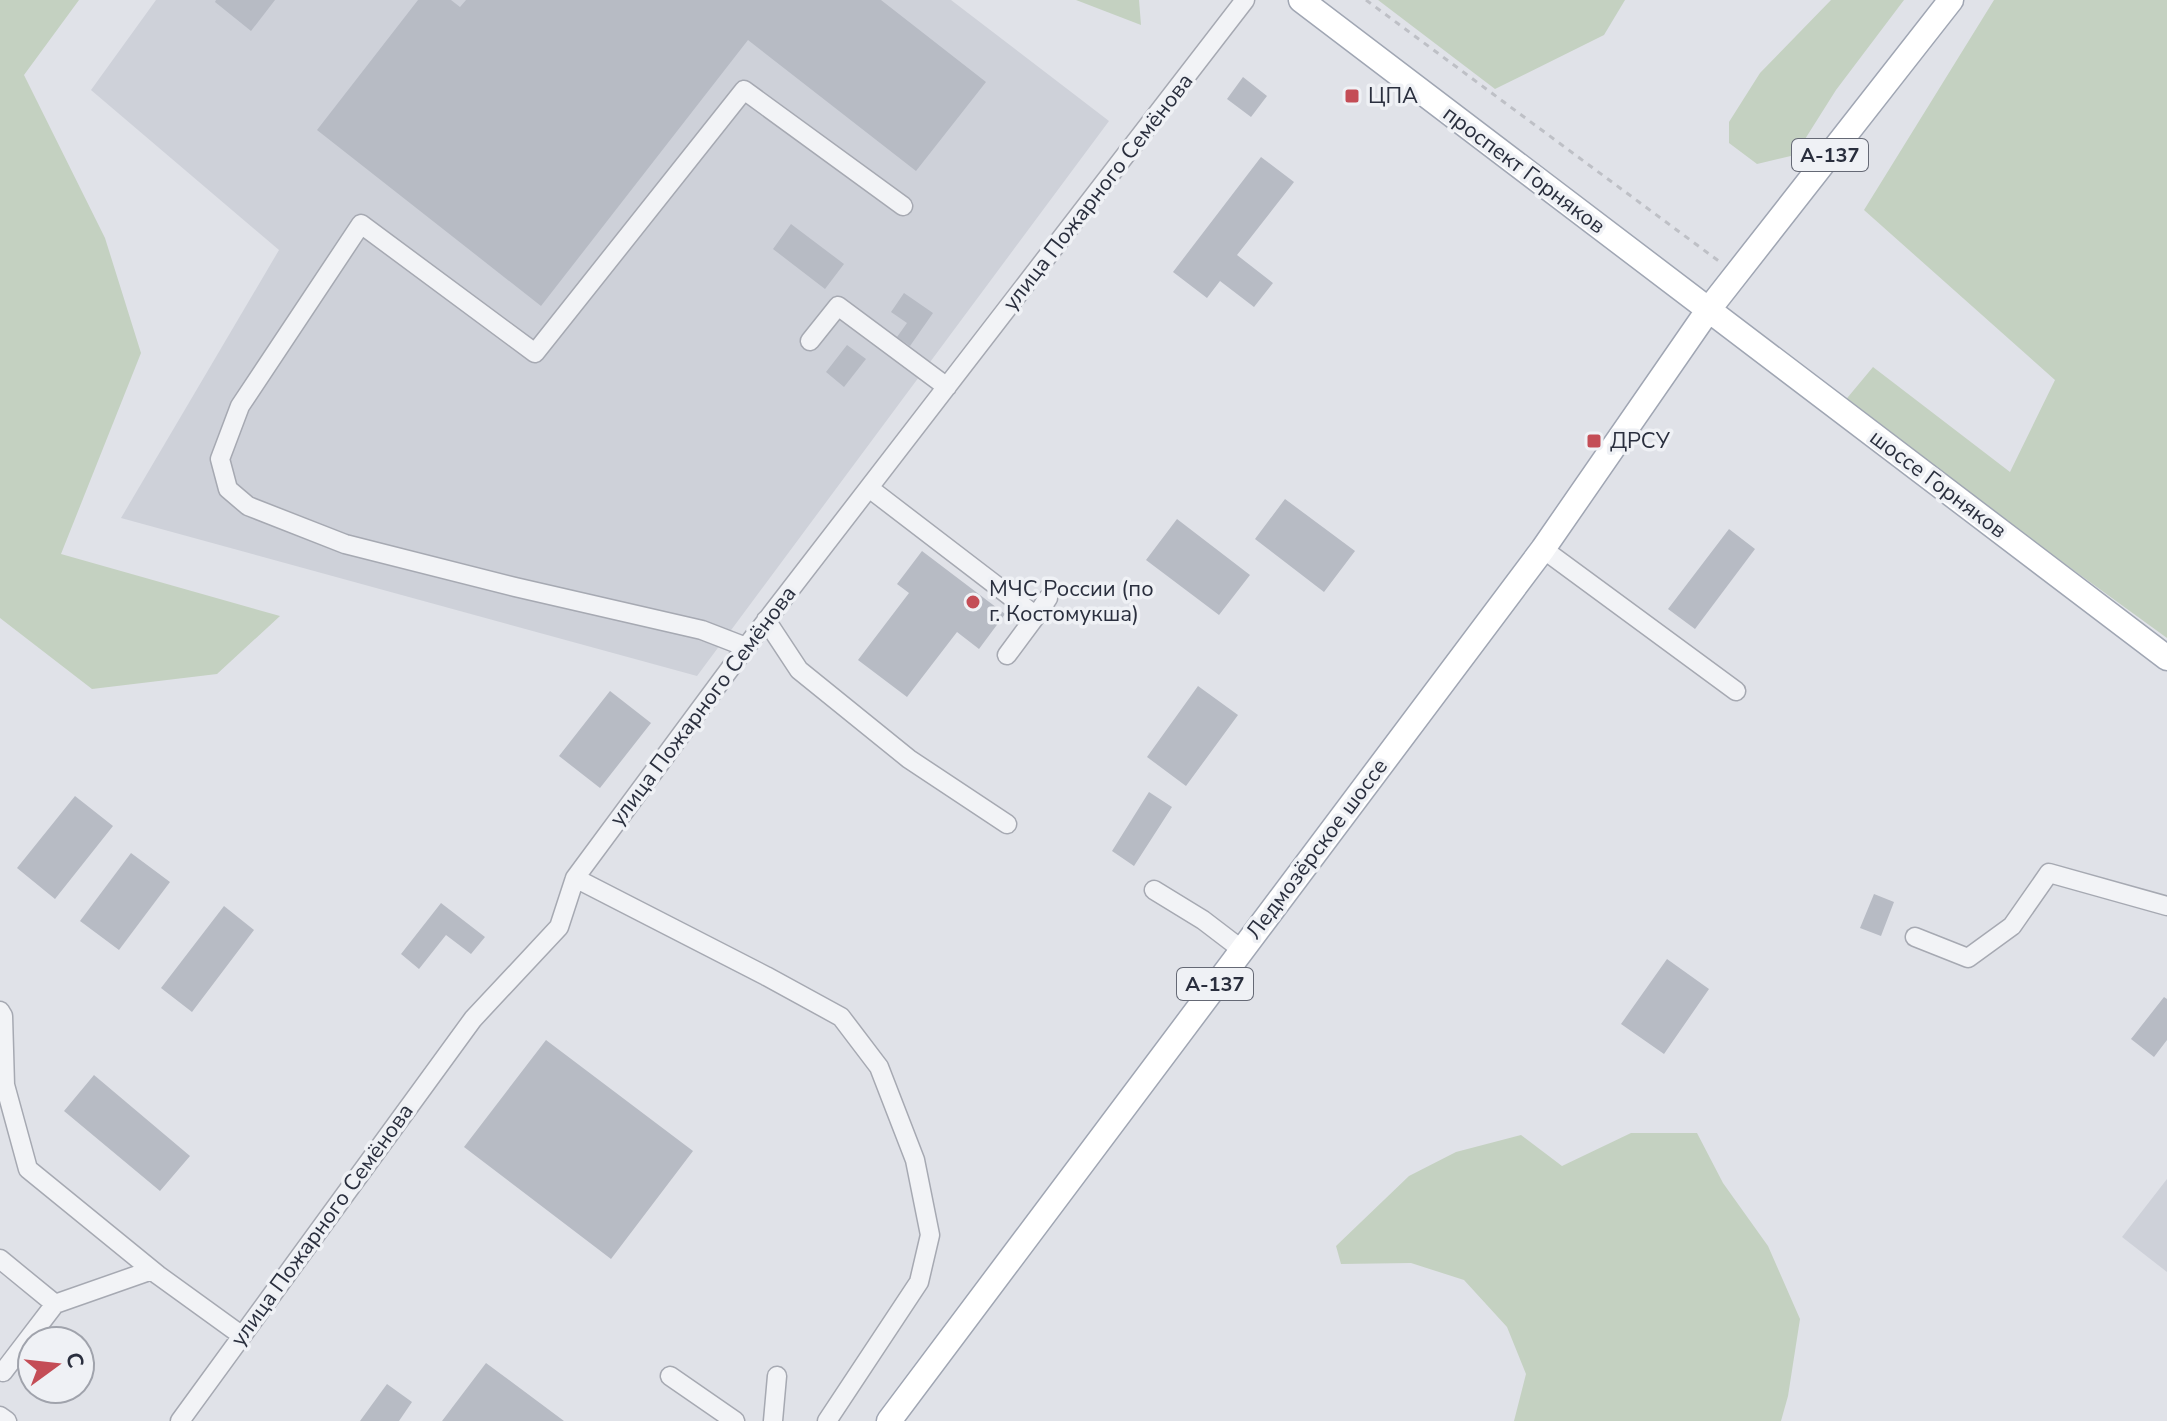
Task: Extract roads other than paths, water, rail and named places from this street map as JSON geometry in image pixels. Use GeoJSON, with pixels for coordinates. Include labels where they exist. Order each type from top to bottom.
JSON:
{"type":"FeatureCollection","features":[{"type":"Feature","properties":{"kind":"main road","name":"проспект Горняков"},"geometry":{"type":"LineString","coordinates":[[1301,0],[1709,309]]}},
{"type":"Feature","properties":{"kind":"main road","name":"А-137"},"geometry":{"type":"LineString","coordinates":[[1709,309],[1951,0]]}},
{"type":"Feature","properties":{"kind":"main road","name":"Ледмозёрское шоссе"},"geometry":{"type":"LineString","coordinates":[[889,1421],[1543,549],[1709,309]]}},
{"type":"Feature","properties":{"kind":"main road","name":"шоссе Горняков"},"geometry":{"type":"LineString","coordinates":[[1709,309],[2167,658]]}},
{"type":"Feature","properties":{"kind":"street","name":"улица Пожарного Семёнова"},"geometry":{"type":"LineString","coordinates":[[180,1421],[473,1019],[559,927],[575,878],[766,620],[1245,0]]}},
{"type":"Feature","properties":{"kind":"street"},"geometry":{"type":"LineString","coordinates":[[746,647],[702,630],[345,544],[248,506],[228,489],[220,459],[240,406],[361,224],[535,353],[744,90],[903,206]]}},
{"type":"Feature","properties":{"kind":"street"},"geometry":{"type":"LineString","coordinates":[[810,341],[838,306],[947,387]]}},
{"type":"Feature","properties":{"kind":"street"},"geometry":{"type":"LineString","coordinates":[[869,488],[1036,616]]}},
{"type":"Feature","properties":{"kind":"street"},"geometry":{"type":"LineString","coordinates":[[1543,549],[1736,691]]}},
{"type":"Feature","properties":{"kind":"street"},"geometry":{"type":"LineString","coordinates":[[1007,655],[1048,598]]}},
{"type":"Feature","properties":{"kind":"street"},"geometry":{"type":"LineString","coordinates":[[766,620],[799,670],[909,759],[1007,824]]}},
{"type":"Feature","properties":{"kind":"street"},"geometry":{"type":"LineString","coordinates":[[1915,937],[1968,958],[2012,926],[2049,873],[2167,906]]}},
{"type":"Feature","properties":{"kind":"street"},"geometry":{"type":"LineString","coordinates":[[575,878],[841,1017],[879,1067],[915,1160],[930,1235],[919,1282],[827,1421]]}},
{"type":"Feature","properties":{"kind":"street"},"geometry":{"type":"LineString","coordinates":[[1154,890],[1203,920],[1241,949]]}},
{"type":"Feature","properties":{"kind":"street"},"geometry":{"type":"LineString","coordinates":[[0,1011],[3,1016],[5,1085],[28,1169],[152,1270],[241,1335]]}},
{"type":"Feature","properties":{"kind":"street"},"geometry":{"type":"LineString","coordinates":[[0,1259],[55,1304]]}},
{"type":"Feature","properties":{"kind":"street"},"geometry":{"type":"LineString","coordinates":[[0,1370],[3,1372],[55,1304],[152,1270]]}},
{"type":"Feature","properties":{"kind":"street"},"geometry":{"type":"LineString","coordinates":[[670,1376],[735,1421]]}},
{"type":"Feature","properties":{"kind":"street"},"geometry":{"type":"LineString","coordinates":[[773,1421],[777,1376]]}},
{"type":"Feature","properties":{"kind":"street"},"geometry":{"type":"LineString","coordinates":[[0,1416],[7,1421]]}},
{"type":"Feature","properties":{"kind":"place","name":"ЦПА"},"geometry":{"type":"Point","coordinates":[1352,96]}},
{"type":"Feature","properties":{"kind":"place","name":"ДРСУ"},"geometry":{"type":"Point","coordinates":[1594,441]}},
{"type":"Feature","properties":{"kind":"place","name":"МЧС России (по г. Костомукша)"},"geometry":{"type":"Point","coordinates":[973,602]}}]}
